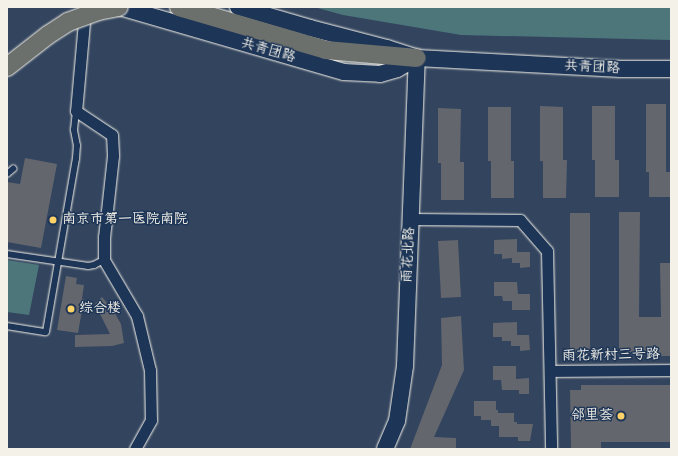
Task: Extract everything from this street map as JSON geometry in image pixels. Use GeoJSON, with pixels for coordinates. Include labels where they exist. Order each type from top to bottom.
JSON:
{"type":"FeatureCollection","features":[{"type":"Feature","properties":{"kind":"main road"},"geometry":{"type":"LineString","coordinates":[[7,67],[48,35],[68,22],[98,11],[120,7]]}},
{"type":"Feature","properties":{"kind":"main road"},"geometry":{"type":"LineString","coordinates":[[179,7],[326,50],[417,58]]}},
{"type":"Feature","properties":{"kind":"street"},"geometry":{"type":"LineString","coordinates":[[85,7],[76,111],[112,135],[114,156],[104,237],[104,260],[137,316],[150,370],[150,420],[135,449]]}},
{"type":"Feature","properties":{"kind":"street","name":"共青团路"},"geometry":{"type":"LineString","coordinates":[[120,7],[344,72],[380,74],[396,69],[417,58]]}},
{"type":"Feature","properties":{"kind":"street","name":"共青团路"},"geometry":{"type":"LineString","coordinates":[[238,7],[387,48],[417,58],[621,70],[671,68]]}},
{"type":"Feature","properties":{"kind":"street","name":"雨花北路"},"geometry":{"type":"LineString","coordinates":[[386,449],[397,421],[405,366],[417,58]]}},
{"type":"Feature","properties":{"kind":"street"},"geometry":{"type":"LineString","coordinates":[[411,218],[520,220],[547,251],[551,449]]}},
{"type":"Feature","properties":{"kind":"street","name":"雨花新村三号路"},"geometry":{"type":"LineString","coordinates":[[550,372],[671,370]]}},
{"type":"Feature","properties":{"kind":"lane"},"geometry":{"type":"LineString","coordinates":[[7,326],[46,332],[76,159],[77,146],[74,130],[76,111]]}},
{"type":"Feature","properties":{"kind":"lane"},"geometry":{"type":"LineString","coordinates":[[7,174],[13,169]]}},
{"type":"Feature","properties":{"kind":"lane"},"geometry":{"type":"LineString","coordinates":[[7,254],[88,266],[104,260]]}},
{"type":"Feature","properties":{"kind":"green space"},"geometry":{"type":"Polygon","coordinates":[[[314,7],[671,7],[671,40],[461,35],[343,15],[314,7]]]}},
{"type":"Feature","properties":{"kind":"green space"},"geometry":{"type":"Polygon","coordinates":[[[7,260],[39,265],[29,315],[7,312],[7,260]]]}},
{"type":"Feature","properties":{"kind":"building"},"geometry":{"type":"Polygon","coordinates":[[[646,104],[666,104],[666,172],[670,172],[670,197],[649,197],[649,172],[646,172],[646,104]]]}},
{"type":"Feature","properties":{"kind":"building"},"geometry":{"type":"Polygon","coordinates":[[[540,106],[563,107],[563,160],[567,160],[566,198],[543,198],[543,161],[540,161],[540,106]]]}},
{"type":"Feature","properties":{"kind":"building"},"geometry":{"type":"Polygon","coordinates":[[[592,106],[615,106],[615,160],[619,160],[619,197],[595,197],[595,160],[592,160],[592,106]]]}},
{"type":"Feature","properties":{"kind":"building"},"geometry":{"type":"Polygon","coordinates":[[[488,107],[511,107],[511,161],[514,161],[514,198],[491,198],[491,161],[488,161],[488,107]]]}},
{"type":"Feature","properties":{"kind":"building"},"geometry":{"type":"Polygon","coordinates":[[[438,108],[461,109],[460,162],[464,162],[464,200],[441,200],[441,163],[438,163],[438,108]]]}},
{"type":"Feature","properties":{"kind":"building"},"geometry":{"type":"Polygon","coordinates":[[[25,158],[57,164],[41,248],[7,242],[7,182],[20,184],[25,158]]]}},
{"type":"Feature","properties":{"kind":"building"},"geometry":{"type":"Polygon","coordinates":[[[619,212],[640,212],[639,317],[661,317],[660,263],[671,263],[671,356],[651,356],[651,352],[619,352],[619,212]]]}},
{"type":"Feature","properties":{"kind":"building"},"geometry":{"type":"Polygon","coordinates":[[[570,213],[590,213],[590,353],[570,353],[570,213]]]}},
{"type":"Feature","properties":{"kind":"building"},"geometry":{"type":"Polygon","coordinates":[[[517,239],[517,252],[530,252],[530,267],[520,268],[520,263],[512,263],[512,258],[502,259],[502,254],[494,254],[494,240],[517,239]]]}},
{"type":"Feature","properties":{"kind":"building"},"geometry":{"type":"Polygon","coordinates":[[[458,240],[461,297],[441,298],[438,241],[458,240]]]}},
{"type":"Feature","properties":{"kind":"building","name":"综合楼"},"geometry":{"type":"Polygon","coordinates":[[[66,276],[77,278],[76,284],[84,285],[82,299],[84,299],[78,333],[57,330],[66,276]]]}},
{"type":"Feature","properties":{"kind":"building"},"geometry":{"type":"Polygon","coordinates":[[[494,282],[517,282],[518,294],[530,294],[530,310],[512,310],[512,301],[503,301],[502,296],[494,296],[494,282]]]}},
{"type":"Feature","properties":{"kind":"building"},"geometry":{"type":"Polygon","coordinates":[[[102,297],[113,310],[121,324],[124,343],[112,346],[75,347],[75,335],[110,334],[95,304],[102,297]]]}},
{"type":"Feature","properties":{"kind":"building"},"geometry":{"type":"Polygon","coordinates":[[[461,316],[464,370],[434,437],[456,438],[456,449],[410,449],[442,365],[441,318],[461,316]]]}},
{"type":"Feature","properties":{"kind":"building"},"geometry":{"type":"Polygon","coordinates":[[[517,322],[517,335],[529,335],[530,350],[520,351],[520,346],[511,346],[511,341],[502,341],[502,337],[493,337],[493,323],[517,322]]]}},
{"type":"Feature","properties":{"kind":"building"},"geometry":{"type":"Polygon","coordinates":[[[493,366],[516,366],[516,379],[529,378],[529,394],[519,394],[519,390],[502,390],[501,380],[493,380],[493,366]]]}},
{"type":"Feature","properties":{"kind":"building","name":"邻里荟"},"geometry":{"type":"Polygon","coordinates":[[[581,385],[671,385],[671,442],[601,442],[601,448],[571,448],[570,390],[581,390],[581,385]]]}},
{"type":"Feature","properties":{"kind":"building"},"geometry":{"type":"Polygon","coordinates":[[[474,401],[496,401],[496,410],[498,410],[498,413],[514,413],[514,422],[517,422],[517,424],[533,424],[530,441],[518,441],[518,437],[499,437],[499,426],[491,426],[491,420],[481,420],[481,416],[474,416],[474,401]]]}},
{"type":"Feature","properties":{"kind":"place","name":"南京市第一医院南院"},"geometry":{"type":"Point","coordinates":[53,220]}},
{"type":"Feature","properties":{"kind":"place","name":"综合楼"},"geometry":{"type":"Point","coordinates":[71,309]}},
{"type":"Feature","properties":{"kind":"place","name":"邻里荟"},"geometry":{"type":"Point","coordinates":[621,416]}}]}
